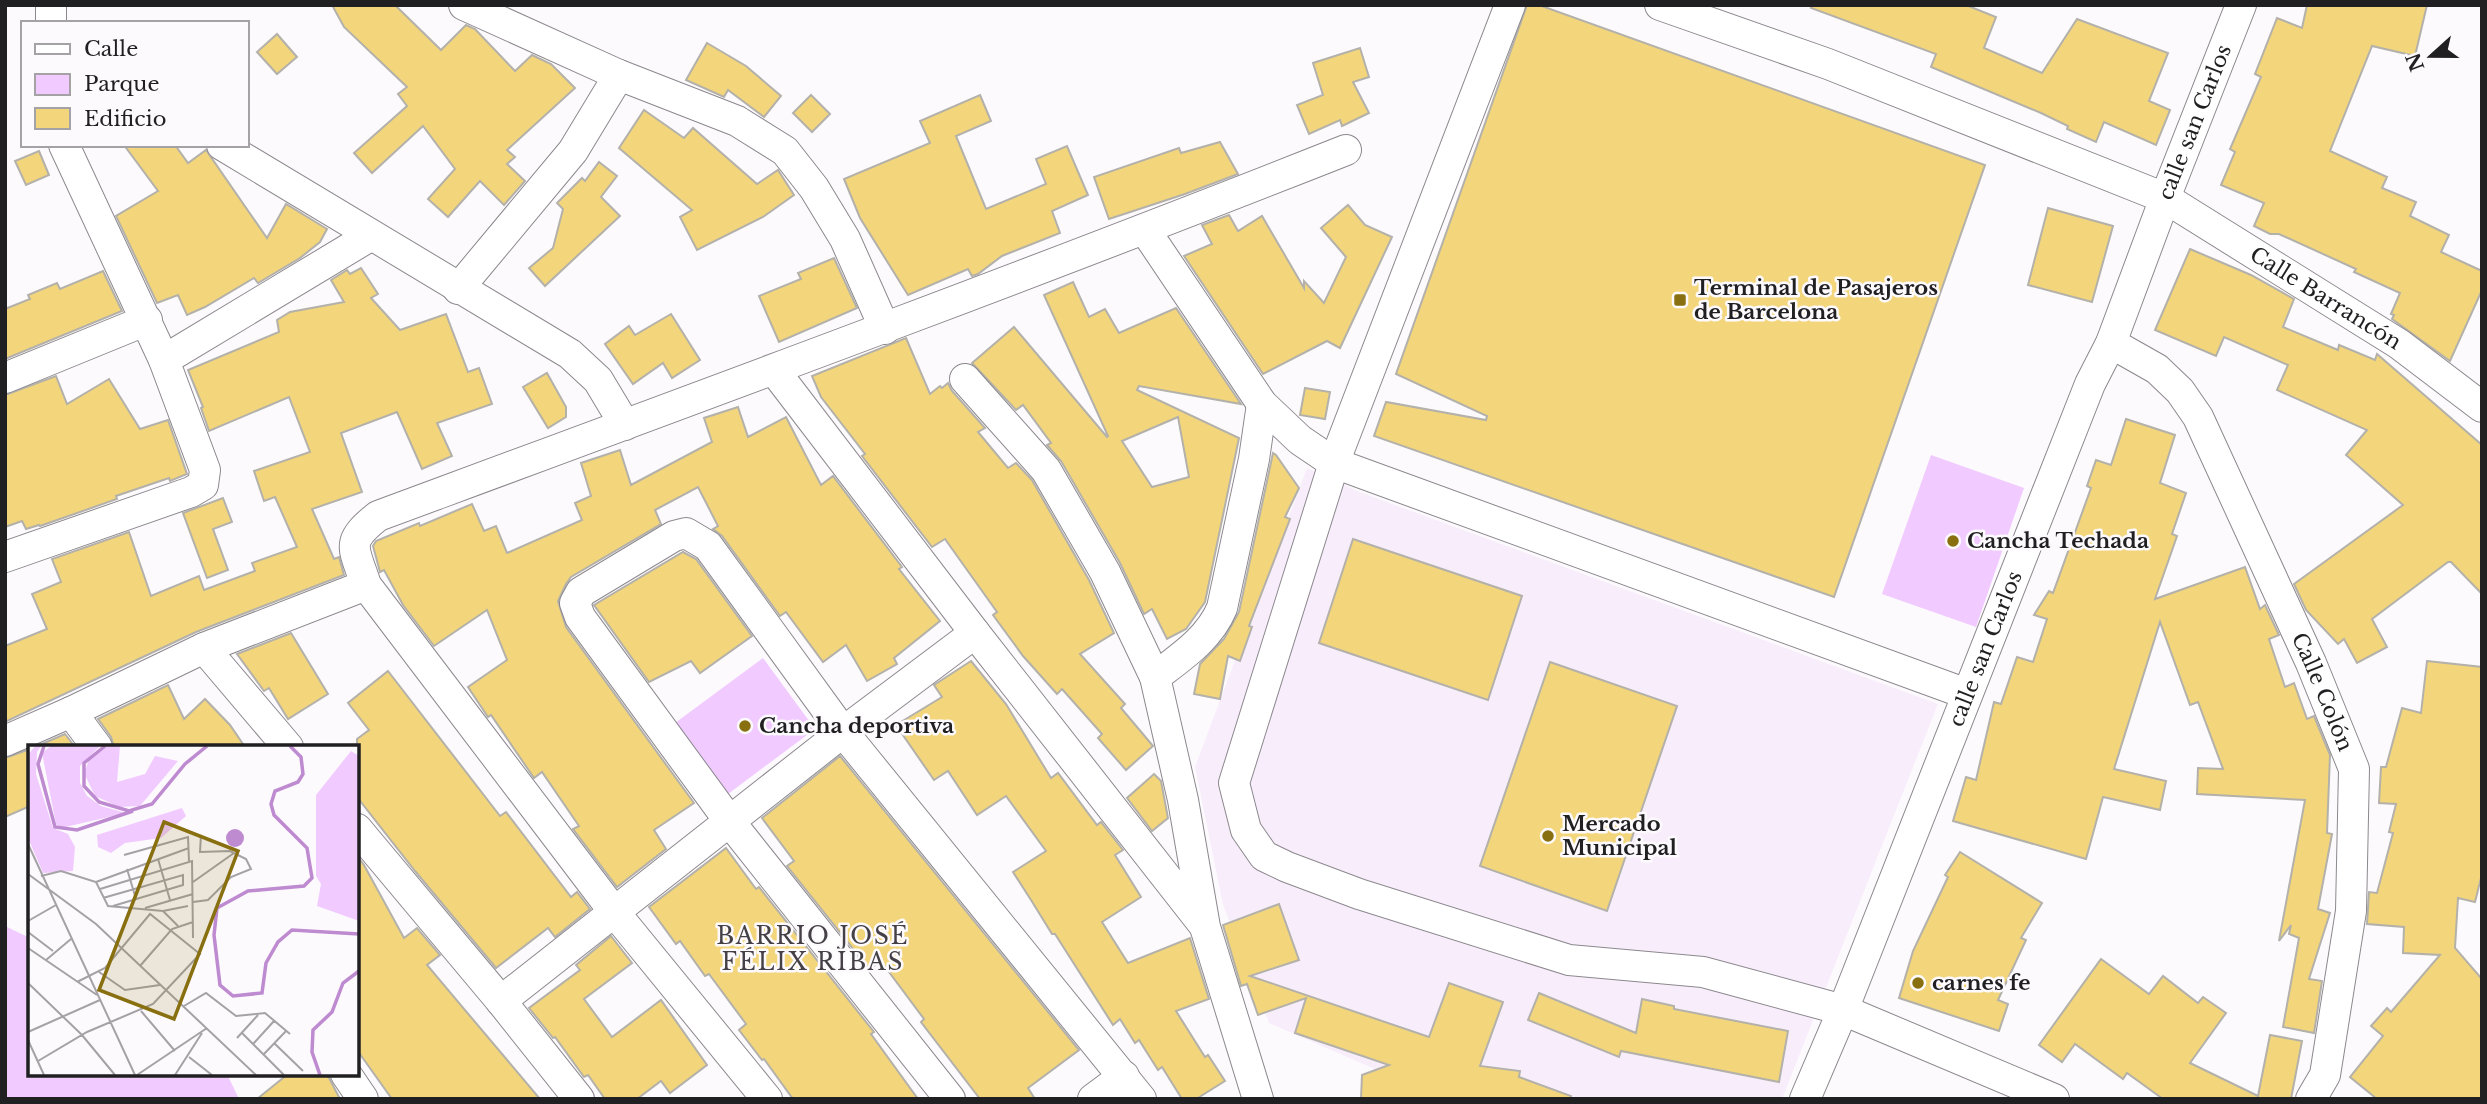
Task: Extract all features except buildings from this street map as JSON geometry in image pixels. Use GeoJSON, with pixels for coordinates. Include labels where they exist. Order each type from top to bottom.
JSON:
{"type":"FeatureCollection","features":[{"type":"Feature","properties":{"kind":"street"},"geometry":{"type":"LineString","coordinates":[[464,5],[619,75],[737,121],[785,152],[814,188],[845,239],[885,329]]}},
{"type":"Feature","properties":{"kind":"street"},"geometry":{"type":"LineString","coordinates":[[1510,5],[1335,463],[1234,783],[1246,830],[1264,856],[1359,894],[1569,960],[1703,972],[1843,1010],[2054,1099]]}},
{"type":"Feature","properties":{"kind":"street","name":"Calle Barrancón"},"geometry":{"type":"LineString","coordinates":[[1660,5],[1828,64],[2165,198],[2399,344],[2482,407]]}},
{"type":"Feature","properties":{"kind":"street","name":"calle san Carlos"},"geometry":{"type":"LineString","coordinates":[[1805,1099],[1843,1010],[2090,384],[2111,343],[2241,5]]}},
{"type":"Feature","properties":{"kind":"street"},"geometry":{"type":"LineString","coordinates":[[458,289],[573,150],[619,75]]}},
{"type":"Feature","properties":{"kind":"street"},"geometry":{"type":"LineString","coordinates":[[5,557],[191,492],[202,485],[205,470],[147,320],[65,147]]}},
{"type":"Feature","properties":{"kind":"street"},"geometry":{"type":"LineString","coordinates":[[225,147],[570,354],[598,380],[625,425]]}},
{"type":"Feature","properties":{"kind":"street"},"geometry":{"type":"LineString","coordinates":[[767,1099],[615,913],[366,585],[354,547],[359,531],[378,516],[885,329],[1346,150]]}},
{"type":"Feature","properties":{"kind":"street"},"geometry":{"type":"LineString","coordinates":[[1145,230],[1262,404],[1300,440],[1335,463],[1966,694]]}},
{"type":"Feature","properties":{"kind":"street"},"geometry":{"type":"LineString","coordinates":[[164,360],[370,236]]}},
{"type":"Feature","properties":{"kind":"street"},"geometry":{"type":"LineString","coordinates":[[5,378],[147,320]]}},
{"type":"Feature","properties":{"kind":"street","name":"Calle Colón"},"geometry":{"type":"LineString","coordinates":[[2111,343],[2157,369],[2179,391],[2198,416],[2311,663],[2354,769],[2351,911],[2325,1075],[2311,1099]]}},
{"type":"Feature","properties":{"kind":"street"},"geometry":{"type":"LineString","coordinates":[[774,369],[975,633],[1205,927]]}},
{"type":"Feature","properties":{"kind":"street"},"geometry":{"type":"LineString","coordinates":[[965,379],[1046,470],[1105,572],[1155,677],[1183,800],[1205,927],[1258,1099]]}},
{"type":"Feature","properties":{"kind":"street"},"geometry":{"type":"LineString","coordinates":[[1155,677],[1195,647],[1215,623],[1222,608],[1252,472],[1262,404]]}},
{"type":"Feature","properties":{"kind":"street"},"geometry":{"type":"LineString","coordinates":[[950,1099],[730,822],[580,617],[575,603],[581,592],[674,536],[687,533],[709,546],[843,732],[1132,1088],[1093,1099]]}},
{"type":"Feature","properties":{"kind":"street"},"geometry":{"type":"LineString","coordinates":[[5,741],[204,648],[366,585]]}},
{"type":"Feature","properties":{"kind":"street"},"geometry":{"type":"LineString","coordinates":[[501,1001],[843,732],[975,633]]}},
{"type":"Feature","properties":{"kind":"street"},"geometry":{"type":"LineString","coordinates":[[204,648],[286,745]]}},
{"type":"Feature","properties":{"kind":"street"},"geometry":{"type":"LineString","coordinates":[[71,712],[96,745]]}},
{"type":"Feature","properties":{"kind":"street"},"geometry":{"type":"LineString","coordinates":[[359,832],[501,1001],[579,1099]]}},
{"type":"Feature","properties":{"kind":"street"},"geometry":{"type":"LineString","coordinates":[[347,1076],[363,1099]]}},
{"type":"Feature","properties":{"kind":"shaded area","name":"Mercado Municipal"},"geometry":{"type":"Polygon","coordinates":[[[1307,468],[1357,491],[1938,704],[1782,1099],[1434,1099],[1377,1070],[1269,1023],[1223,905],[1195,767],[1307,468]]]}},
{"type":"Feature","properties":{"kind":"green space","name":"Cancha Techada"},"geometry":{"type":"Polygon","coordinates":[[[1931,455],[2024,488],[1976,627],[1882,594],[1931,455]]]}},
{"type":"Feature","properties":{"kind":"green space","name":"Cancha deportiva"},"geometry":{"type":"Polygon","coordinates":[[[763,658],[815,729],[728,794],[675,723],[763,658]]]}},
{"type":"Feature","properties":{"kind":"green space"},"geometry":{"type":"Polygon","coordinates":[[[5,926],[28,937],[28,1076],[228,1076],[239,1099],[5,1099],[5,926]]]}},
{"type":"Feature","properties":{"kind":"place","name":"Terminal de Pasajeros de Barcelona"},"geometry":{"type":"Point","coordinates":[1680,300]}},
{"type":"Feature","properties":{"kind":"place","name":"Cancha Techada"},"geometry":{"type":"Point","coordinates":[1953,541]}},
{"type":"Feature","properties":{"kind":"place","name":"Cancha deportiva"},"geometry":{"type":"Point","coordinates":[745,726]}},
{"type":"Feature","properties":{"kind":"place","name":"Mercado Municipal"},"geometry":{"type":"Point","coordinates":[1548,836]}},
{"type":"Feature","properties":{"kind":"place","name":"carnes fe"},"geometry":{"type":"Point","coordinates":[1918,983]}},
{"type":"Feature","properties":{"kind":"district","name":"BARRIO JOSÉ FÉLIX RIBAS"},"geometry":{"type":"Point","coordinates":[813,949]}}]}
